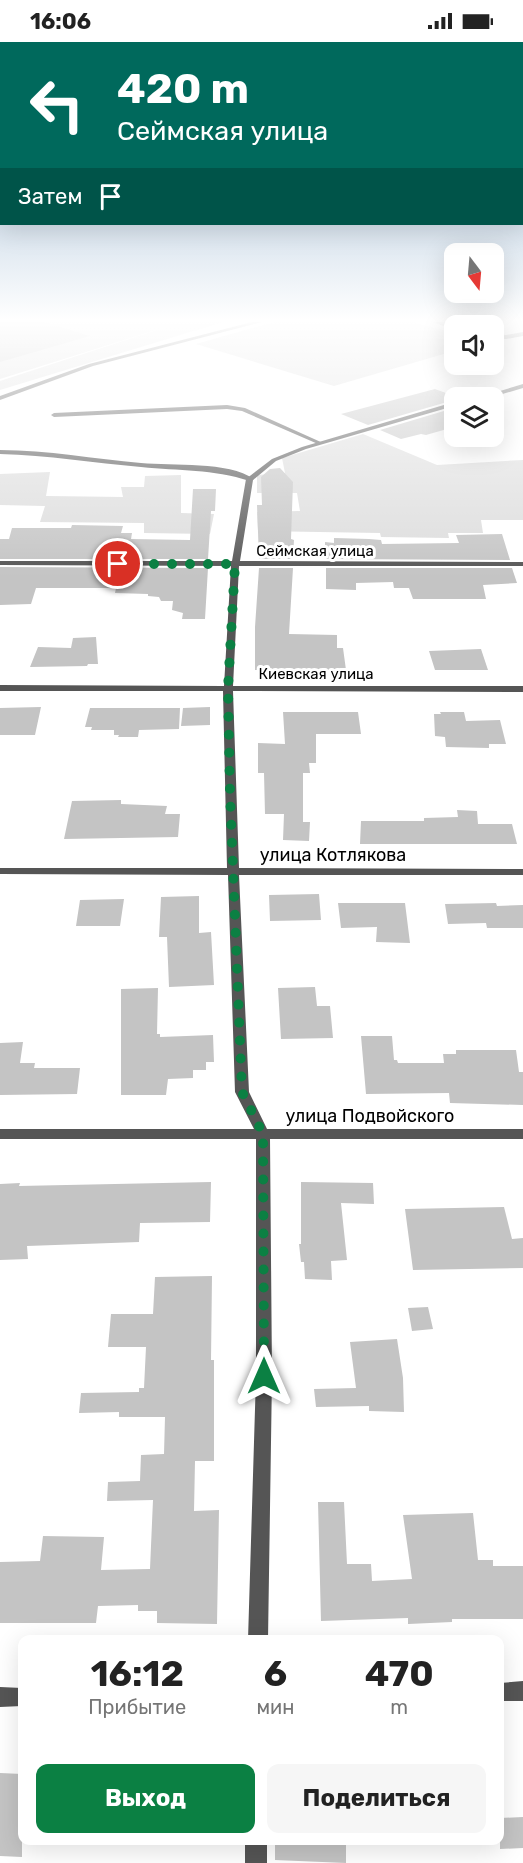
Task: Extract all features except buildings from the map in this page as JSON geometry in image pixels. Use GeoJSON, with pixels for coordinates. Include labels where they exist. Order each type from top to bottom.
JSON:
{"type":"FeatureCollection","features":[{"type":"Feature","properties":{"kind":"street"},"geometry":{"type":"LineString","coordinates":[[54,415],[227,407],[243,410],[320,443]]}},
{"type":"Feature","properties":{"kind":"street"},"geometry":{"type":"LineString","coordinates":[[258,1635],[264,1376],[263,1134],[242,1092],[228,688],[235,564],[250,479],[274,460],[320,443],[444,408]]}},
{"type":"Feature","properties":{"kind":"street"},"geometry":{"type":"LineString","coordinates":[[0,452],[65,454],[160,467],[208,469],[250,479]]}},
{"type":"Feature","properties":{"kind":"street","name":"Сеймская улица"},"geometry":{"type":"LineString","coordinates":[[0,563],[523,564]]}},
{"type":"Feature","properties":{"kind":"street","name":"Киевская улица"},"geometry":{"type":"LineString","coordinates":[[0,688],[523,689]]}},
{"type":"Feature","properties":{"kind":"street","name":"улица Котлякова"},"geometry":{"type":"LineString","coordinates":[[0,871],[523,872]]}},
{"type":"Feature","properties":{"kind":"street","name":"улица Подвойского"},"geometry":{"type":"LineString","coordinates":[[0,1134],[523,1134]]}},
{"type":"Feature","properties":{"kind":"street"},"geometry":{"type":"LineString","coordinates":[[504,1692],[523,1691]]}},
{"type":"Feature","properties":{"kind":"street"},"geometry":{"type":"LineString","coordinates":[[0,1697],[18,1697]]}},
{"type":"Feature","properties":{"kind":"street"},"geometry":{"type":"LineString","coordinates":[[256,1845],[256,1863]]}},
{"type":"Feature","properties":{"kind":"shaded area"},"geometry":{"type":"Polygon","coordinates":[[[363,434],[437,465],[523,460],[523,520],[481,520],[483,533],[448,533],[449,538],[381,537],[380,533],[258,531],[257,512],[300,511],[297,493],[257,493],[257,475],[285,473],[282,458],[363,434]]]}},
{"type":"Feature","properties":{"kind":"shaded area"},"geometry":{"type":"Polygon","coordinates":[[[50,472],[46,496],[123,497],[121,487],[144,487],[145,476],[181,475],[181,513],[214,514],[210,534],[144,533],[144,523],[40,522],[45,506],[0,505],[0,474],[50,472]]]}},
{"type":"Feature","properties":{"kind":"route"},"geometry":{"type":"LineString","coordinates":[[118,564],[235,564],[228,688],[230,793],[242,1092],[263,1134],[264,1376]]}}]}
